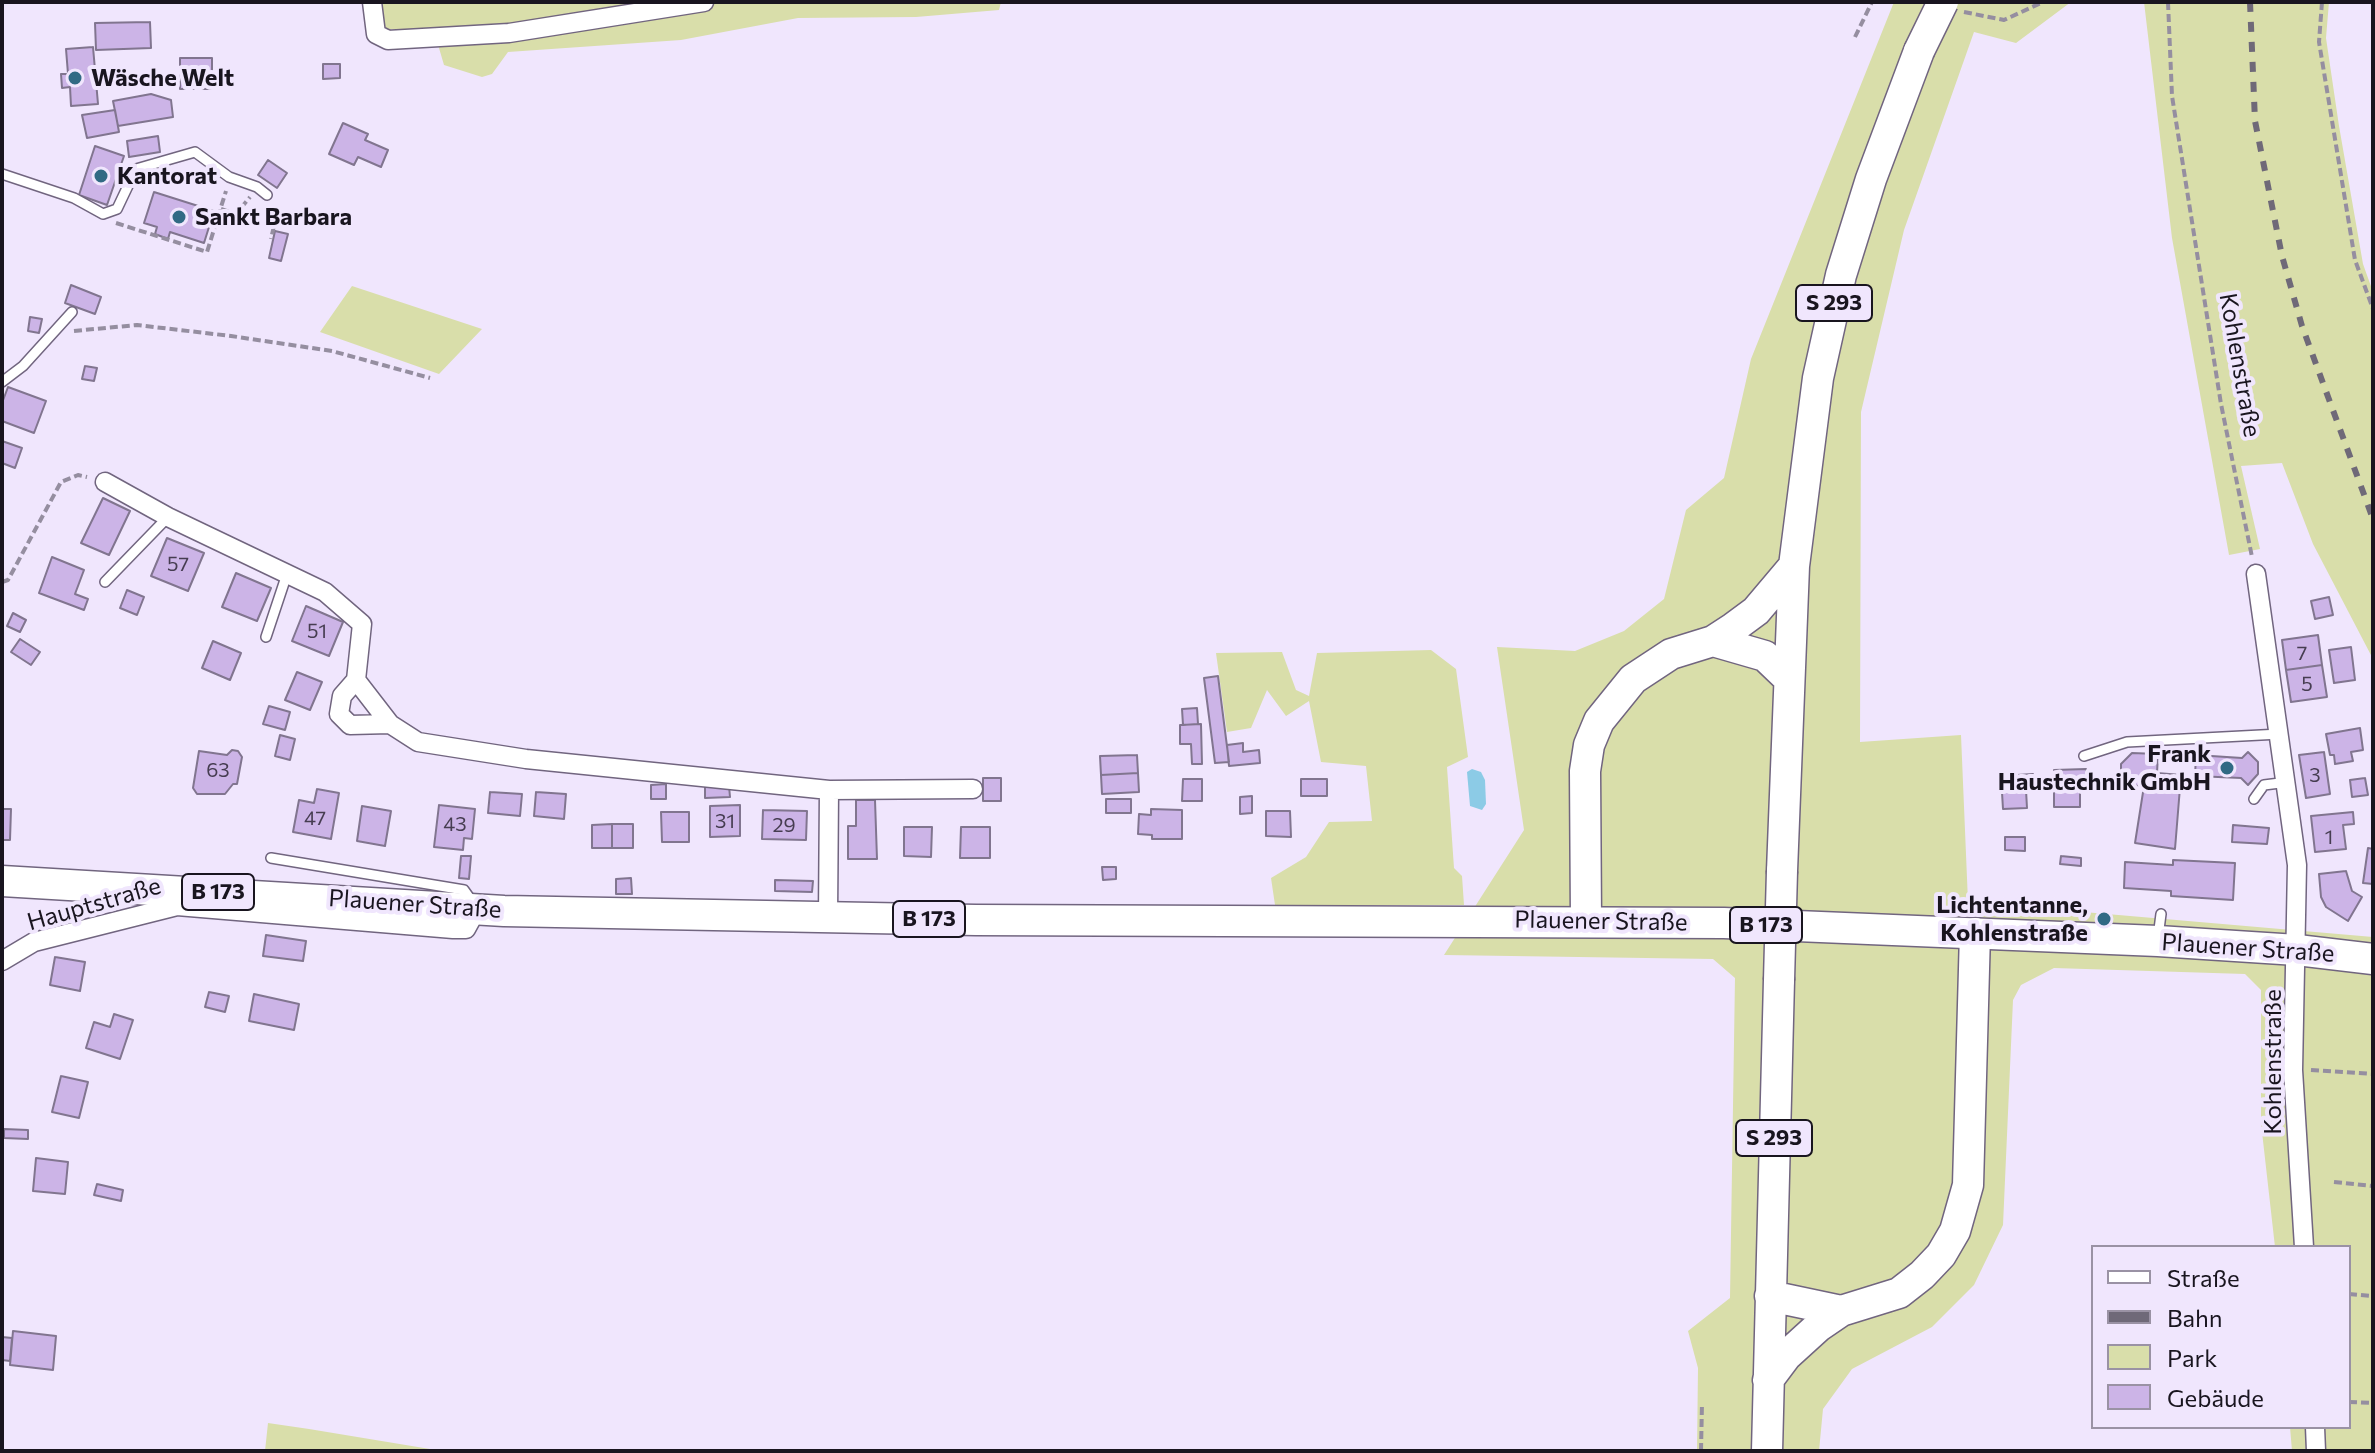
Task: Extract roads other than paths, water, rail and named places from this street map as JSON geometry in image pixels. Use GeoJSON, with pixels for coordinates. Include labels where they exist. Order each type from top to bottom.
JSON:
{"type":"FeatureCollection","features":[{"type":"Feature","properties":{"kind":"main road","name":"S 293"},"geometry":{"type":"LineString","coordinates":[[1767,1451],[1788,678],[1794,566],[1818,378],[1841,275],[1875,166],[1919,51],[1952,6]]}},
{"type":"Feature","properties":{"kind":"main road"},"geometry":{"type":"LineString","coordinates":[[1586,921],[1585,771],[1589,745],[1599,721],[1618,693],[1652,663],[1689,647],[1713,641],[1756,611],[1794,566]]}},
{"type":"Feature","properties":{"kind":"main road"},"geometry":{"type":"LineString","coordinates":[[1713,641],[1765,656],[1788,678]]}},
{"type":"Feature","properties":{"kind":"main road","name":"Plauener Straße"},"geometry":{"type":"LineString","coordinates":[[2,881],[477,909],[828,917],[1586,921],[1975,933],[2159,928],[2373,959]]}},
{"type":"Feature","properties":{"kind":"main road"},"geometry":{"type":"LineString","coordinates":[[1768,1380],[1802,1339],[1841,1311],[1899,1293],[1922,1275],[1941,1255],[1964,1208],[1970,1155],[1975,933]]}},
{"type":"Feature","properties":{"kind":"main road"},"geometry":{"type":"LineString","coordinates":[[1770,1296],[1841,1311]]}},
{"type":"Feature","properties":{"kind":"street"},"geometry":{"type":"LineString","coordinates":[[372,2],[376,34],[388,40],[509,33],[704,2]]}},
{"type":"Feature","properties":{"kind":"street"},"geometry":{"type":"LineString","coordinates":[[105,482],[168,517],[325,592],[362,624],[356,680],[342,696],[339,714],[350,725],[390,724]]}},
{"type":"Feature","properties":{"kind":"street","name":"Kohlenstraße"},"geometry":{"type":"LineString","coordinates":[[2256,574],[2288,782],[2297,865],[2293,1070],[2304,1245]]}},
{"type":"Feature","properties":{"kind":"street"},"geometry":{"type":"LineString","coordinates":[[356,680],[390,724],[418,742],[526,759],[829,790],[973,789]]}},
{"type":"Feature","properties":{"kind":"street"},"geometry":{"type":"LineString","coordinates":[[828,917],[829,790]]}},
{"type":"Feature","properties":{"kind":"street","name":"Hauptstraße"},"geometry":{"type":"LineString","coordinates":[[2,961],[34,942],[177,906],[453,929],[466,929],[477,909]]}},
{"type":"Feature","properties":{"kind":"street"},"geometry":{"type":"LineString","coordinates":[[2315,1429],[2316,1451]]}},
{"type":"Feature","properties":{"kind":"lane"},"geometry":{"type":"LineString","coordinates":[[2,174],[74,198],[103,214],[117,209],[136,169],[166,157],[195,152],[229,177],[257,187],[267,195]]}},
{"type":"Feature","properties":{"kind":"lane"},"geometry":{"type":"LineString","coordinates":[[2,382],[23,366],[72,312]]}},
{"type":"Feature","properties":{"kind":"lane"},"geometry":{"type":"LineString","coordinates":[[105,582],[168,517]]}},
{"type":"Feature","properties":{"kind":"lane"},"geometry":{"type":"LineString","coordinates":[[266,637],[287,574]]}},
{"type":"Feature","properties":{"kind":"lane"},"geometry":{"type":"LineString","coordinates":[[2084,756],[2127,742],[2280,734]]}},
{"type":"Feature","properties":{"kind":"lane"},"geometry":{"type":"LineString","coordinates":[[2254,799],[2264,785],[2288,782]]}},
{"type":"Feature","properties":{"kind":"lane"},"geometry":{"type":"LineString","coordinates":[[271,858],[464,890],[477,909]]}},
{"type":"Feature","properties":{"kind":"water"},"geometry":{"type":"Polygon","coordinates":[[[1472,769],[1481,772],[1485,780],[1486,804],[1482,810],[1470,806],[1467,772],[1472,769]]]}},
{"type":"Feature","properties":{"kind":"railway"},"geometry":{"type":"LineString","coordinates":[[2250,2],[2255,121],[2282,256],[2302,326],[2373,519]]}},
{"type":"Feature","properties":{"kind":"place","name":"Wäsche Welt"},"geometry":{"type":"Point","coordinates":[75,78]}},
{"type":"Feature","properties":{"kind":"place","name":"Kantorat"},"geometry":{"type":"Point","coordinates":[101,176]}},
{"type":"Feature","properties":{"kind":"place","name":"Sankt Barbara"},"geometry":{"type":"Point","coordinates":[179,217]}},
{"type":"Feature","properties":{"kind":"place","name":"Frank Haustechnik GmbH"},"geometry":{"type":"Point","coordinates":[2227,768]}},
{"type":"Feature","properties":{"kind":"place","name":"Lichtentanne, Kohlenstraße"},"geometry":{"type":"Point","coordinates":[2104,919]}}]}
